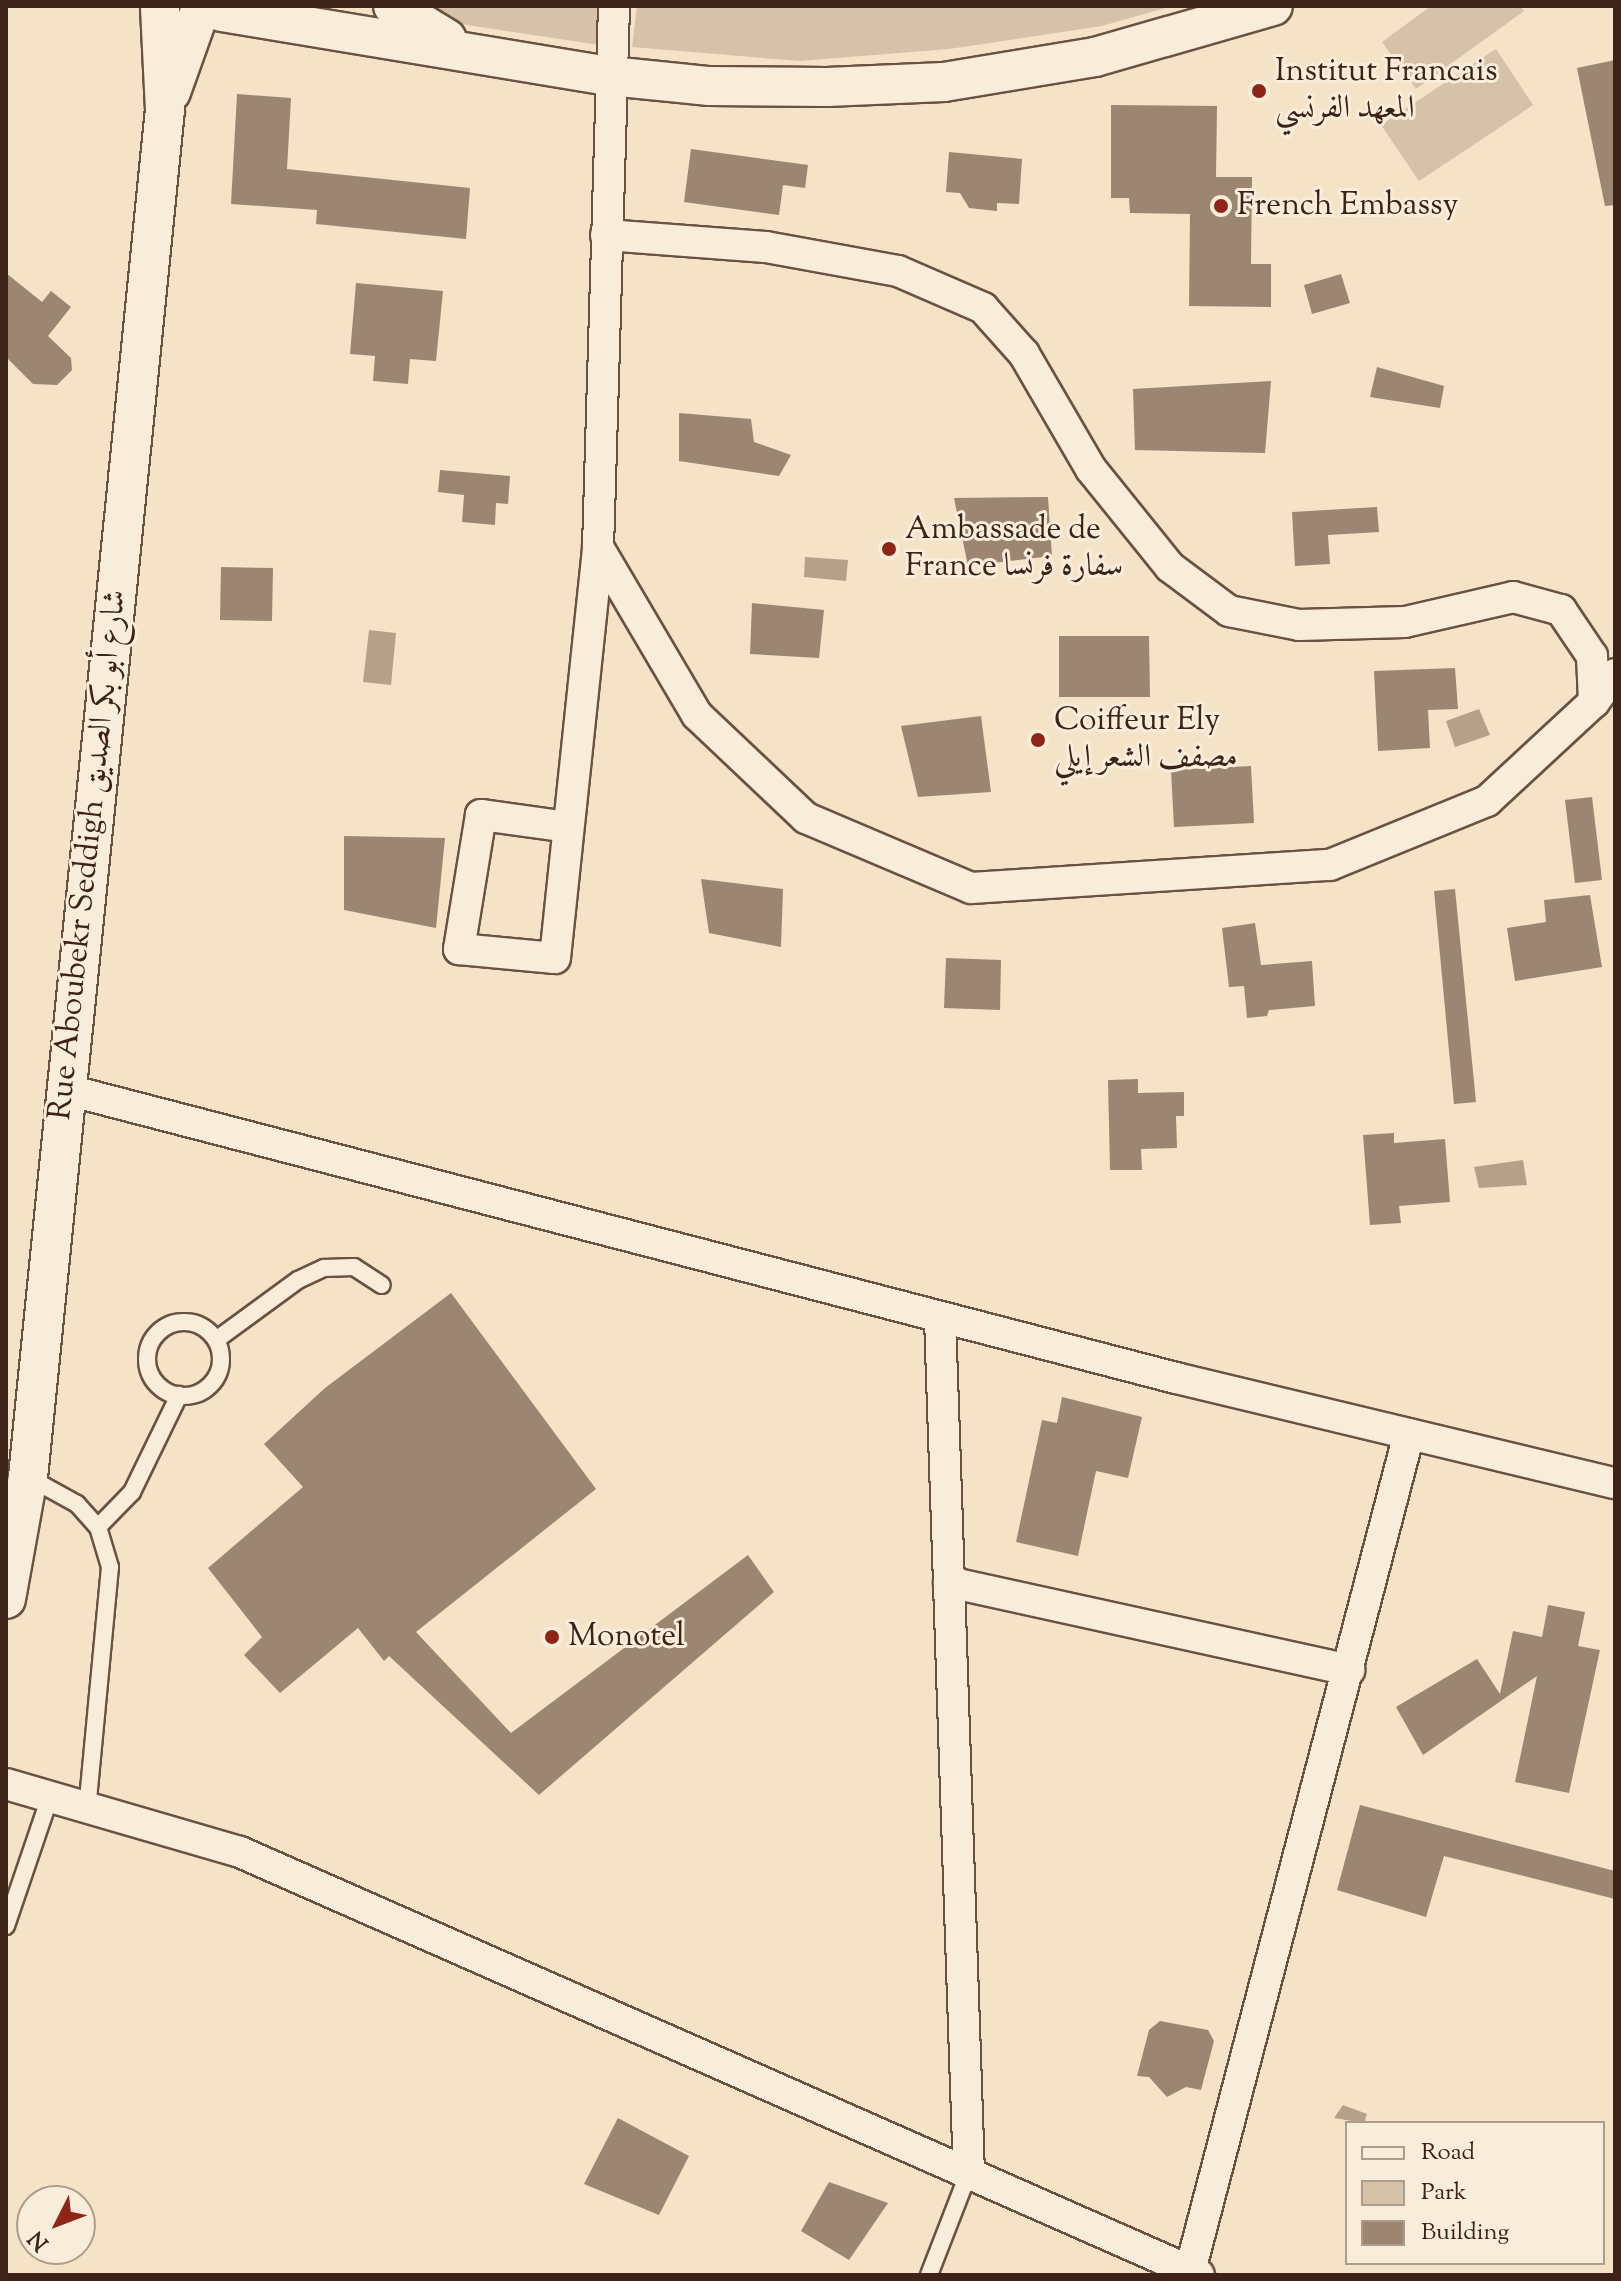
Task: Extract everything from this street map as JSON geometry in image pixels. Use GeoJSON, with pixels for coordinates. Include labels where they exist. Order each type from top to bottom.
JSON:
{"type":"FeatureCollection","features":[{"type":"Feature","properties":{"kind":"street"},"geometry":{"type":"LineString","coordinates":[[393,6],[467,50]]}},
{"type":"Feature","properties":{"kind":"street"},"geometry":{"type":"LineString","coordinates":[[568,827],[481,815],[459,949],[555,958],[598,547],[614,6]]}},
{"type":"Feature","properties":{"kind":"street"},"geometry":{"type":"LineString","coordinates":[[157,8],[218,11],[610,76],[709,86],[944,82],[1095,57],[1273,6]]}},
{"type":"Feature","properties":{"kind":"street","name":"Rue Aboubekr Seddigh شارع أبو بكر الصديق"},"geometry":{"type":"LineString","coordinates":[[6,1599],[17,1476],[64,1089],[165,110],[157,8]]}},
{"type":"Feature","properties":{"kind":"street","name":"Rue Aboubekr Seddigh شارع أبو بكر الصديق"},"geometry":{"type":"LineString","coordinates":[[165,110],[218,11]]}},
{"type":"Feature","properties":{"kind":"street"},"geometry":{"type":"LineString","coordinates":[[606,235],[766,247],[898,271],[983,308],[1024,354],[1091,469],[1170,567],[1229,611],[1299,625],[1405,622],[1513,597],[1561,610],[1592,656],[1594,702]]}},
{"type":"Feature","properties":{"kind":"street"},"geometry":{"type":"LineString","coordinates":[[598,547],[697,715],[806,818],[971,888],[1330,865],[1487,801],[1594,702],[1615,674]]}},
{"type":"Feature","properties":{"kind":"street"},"geometry":{"type":"LineString","coordinates":[[64,1089],[940,1318],[1615,1483]]}},
{"type":"Feature","properties":{"kind":"street"},"geometry":{"type":"LineString","coordinates":[[940,1318],[969,2172]]}},
{"type":"Feature","properties":{"kind":"street"},"geometry":{"type":"LineString","coordinates":[[6,1784],[240,1852],[1194,2273],[1409,1434]]}},
{"type":"Feature","properties":{"kind":"street"},"geometry":{"type":"LineString","coordinates":[[949,1582],[1349,1670]]}},
{"type":"Feature","properties":{"kind":"lane"},"geometry":{"type":"LineString","coordinates":[[216,1340],[298,1280],[324,1268],[354,1267],[382,1285]]}},
{"type":"Feature","properties":{"kind":"lane"},"geometry":{"type":"LineString","coordinates":[[98,1527],[132,1492],[179,1395],[210,1386],[219,1372],[216,1340],[205,1328],[172,1323],[149,1345],[152,1377],[179,1395]]}},
{"type":"Feature","properties":{"kind":"lane"},"geometry":{"type":"LineString","coordinates":[[17,1476],[77,1504],[98,1527],[110,1567],[87,1809]]}},
{"type":"Feature","properties":{"kind":"lane"},"geometry":{"type":"LineString","coordinates":[[6,1926],[50,1797]]}},
{"type":"Feature","properties":{"kind":"lane"},"geometry":{"type":"LineString","coordinates":[[929,2275],[969,2172]]}},
{"type":"Feature","properties":{"kind":"green space"},"geometry":{"type":"Polygon","coordinates":[[[422,6],[607,6],[600,45],[460,24],[422,6]]]}},
{"type":"Feature","properties":{"kind":"green space"},"geometry":{"type":"Polygon","coordinates":[[[637,6],[1172,6],[1102,26],[949,49],[799,61],[632,47],[637,6]]]}},
{"type":"Feature","properties":{"kind":"green space"},"geometry":{"type":"Polygon","coordinates":[[[1431,6],[1521,6],[1524,11],[1416,89],[1382,42],[1431,6]]]}},
{"type":"Feature","properties":{"kind":"green space"},"geometry":{"type":"Polygon","coordinates":[[[1496,49],[1533,105],[1419,181],[1381,125],[1496,49]]]}},
{"type":"Feature","properties":{"kind":"shaded area"},"geometry":{"type":"Polygon","coordinates":[[[805,557],[848,560],[846,581],[804,577],[805,557]]]}},
{"type":"Feature","properties":{"kind":"shaded area"},"geometry":{"type":"Polygon","coordinates":[[[369,630],[396,633],[391,685],[363,682],[369,630]]]}},
{"type":"Feature","properties":{"kind":"shaded area"},"geometry":{"type":"Polygon","coordinates":[[[1479,709],[1490,735],[1455,747],[1446,721],[1479,709]]]}},
{"type":"Feature","properties":{"kind":"shaded area"},"geometry":{"type":"Polygon","coordinates":[[[1523,1160],[1527,1185],[1479,1188],[1474,1167],[1523,1160]]]}},
{"type":"Feature","properties":{"kind":"shaded area"},"geometry":{"type":"Polygon","coordinates":[[[1343,2105],[1367,2114],[1365,2121],[1334,2118],[1343,2105]]]}},
{"type":"Feature","properties":{"kind":"building"},"geometry":{"type":"Polygon","coordinates":[[[1615,60],[1615,205],[1605,206],[1577,68],[1615,60]]]}},
{"type":"Feature","properties":{"kind":"building"},"geometry":{"type":"Polygon","coordinates":[[[237,94],[291,98],[287,169],[470,188],[466,239],[316,224],[317,210],[231,204],[237,94]]]}},
{"type":"Feature","properties":{"kind":"building","name":"French Embassy"},"geometry":{"type":"Polygon","coordinates":[[[1111,105],[1217,106],[1216,177],[1252,177],[1251,264],[1271,264],[1271,307],[1189,306],[1190,214],[1130,213],[1129,198],[1111,198],[1111,105]]]}},
{"type":"Feature","properties":{"kind":"building"},"geometry":{"type":"Polygon","coordinates":[[[691,149],[808,165],[805,188],[783,185],[779,215],[684,202],[691,149]]]}},
{"type":"Feature","properties":{"kind":"building"},"geometry":{"type":"Polygon","coordinates":[[[949,152],[1022,159],[1019,204],[997,203],[997,211],[969,208],[960,193],[946,192],[949,152]]]}},
{"type":"Feature","properties":{"kind":"building"},"geometry":{"type":"Polygon","coordinates":[[[6,273],[42,302],[51,291],[71,307],[48,336],[71,358],[72,370],[57,385],[33,384],[6,357],[6,273]]]}},
{"type":"Feature","properties":{"kind":"building"},"geometry":{"type":"Polygon","coordinates":[[[1341,274],[1350,303],[1312,314],[1304,285],[1341,274]]]}},
{"type":"Feature","properties":{"kind":"building"},"geometry":{"type":"Polygon","coordinates":[[[356,283],[443,291],[436,361],[410,359],[408,384],[373,381],[375,356],[350,354],[356,283]]]}},
{"type":"Feature","properties":{"kind":"building"},"geometry":{"type":"Polygon","coordinates":[[[1377,367],[1444,386],[1440,408],[1370,397],[1377,367]]]}},
{"type":"Feature","properties":{"kind":"building"},"geometry":{"type":"Polygon","coordinates":[[[1271,381],[1265,453],[1135,450],[1133,389],[1271,381]]]}},
{"type":"Feature","properties":{"kind":"building"},"geometry":{"type":"Polygon","coordinates":[[[679,413],[751,419],[754,442],[791,455],[779,476],[679,461],[679,413]]]}},
{"type":"Feature","properties":{"kind":"building"},"geometry":{"type":"Polygon","coordinates":[[[440,470],[510,476],[508,504],[496,503],[495,525],[462,522],[464,495],[438,492],[440,470]]]}},
{"type":"Feature","properties":{"kind":"building"},"geometry":{"type":"Polygon","coordinates":[[[1048,497],[1052,556],[968,566],[954,498],[1048,497]]]}},
{"type":"Feature","properties":{"kind":"building"},"geometry":{"type":"Polygon","coordinates":[[[1377,507],[1379,532],[1328,535],[1330,564],[1295,566],[1292,512],[1377,507]]]}},
{"type":"Feature","properties":{"kind":"building"},"geometry":{"type":"Polygon","coordinates":[[[221,567],[273,568],[272,621],[220,620],[221,567]]]}},
{"type":"Feature","properties":{"kind":"building"},"geometry":{"type":"Polygon","coordinates":[[[752,603],[824,610],[819,658],[750,654],[752,603]]]}},
{"type":"Feature","properties":{"kind":"building"},"geometry":{"type":"Polygon","coordinates":[[[1059,636],[1149,636],[1150,697],[1059,697],[1059,636]]]}},
{"type":"Feature","properties":{"kind":"building"},"geometry":{"type":"Polygon","coordinates":[[[1455,668],[1458,709],[1428,710],[1430,748],[1378,751],[1374,671],[1455,668]]]}},
{"type":"Feature","properties":{"kind":"building"},"geometry":{"type":"Polygon","coordinates":[[[981,716],[991,792],[918,797],[901,726],[981,716]]]}},
{"type":"Feature","properties":{"kind":"building"},"geometry":{"type":"Polygon","coordinates":[[[1251,766],[1254,823],[1174,827],[1171,770],[1251,766]]]}},
{"type":"Feature","properties":{"kind":"building"},"geometry":{"type":"Polygon","coordinates":[[[1592,797],[1602,880],[1575,883],[1565,800],[1592,797]]]}},
{"type":"Feature","properties":{"kind":"building"},"geometry":{"type":"Polygon","coordinates":[[[344,836],[445,838],[436,928],[344,910],[344,836]]]}},
{"type":"Feature","properties":{"kind":"building"},"geometry":{"type":"Polygon","coordinates":[[[701,879],[783,889],[781,947],[709,933],[701,879]]]}},
{"type":"Feature","properties":{"kind":"building"},"geometry":{"type":"Polygon","coordinates":[[[1455,889],[1476,1102],[1454,1104],[1434,891],[1455,889]]]}},
{"type":"Feature","properties":{"kind":"building"},"geometry":{"type":"Polygon","coordinates":[[[1590,895],[1602,967],[1515,981],[1507,928],[1546,922],[1544,900],[1590,895]]]}},
{"type":"Feature","properties":{"kind":"building"},"geometry":{"type":"Polygon","coordinates":[[[1255,923],[1261,965],[1312,961],[1315,1006],[1269,1010],[1267,1016],[1247,1018],[1244,986],[1229,987],[1222,928],[1255,923]]]}},
{"type":"Feature","properties":{"kind":"building"},"geometry":{"type":"Polygon","coordinates":[[[946,958],[1001,960],[1000,1010],[944,1008],[946,958]]]}},
{"type":"Feature","properties":{"kind":"building"},"geometry":{"type":"Polygon","coordinates":[[[1138,1079],[1138,1093],[1184,1092],[1184,1116],[1176,1116],[1177,1148],[1141,1149],[1142,1170],[1110,1170],[1108,1080],[1138,1079]]]}},
{"type":"Feature","properties":{"kind":"building"},"geometry":{"type":"Polygon","coordinates":[[[1394,1133],[1394,1143],[1445,1139],[1450,1202],[1399,1206],[1401,1223],[1370,1225],[1363,1135],[1394,1133]]]}},
{"type":"Feature","properties":{"kind":"building"},"geometry":{"type":"Polygon","coordinates":[[[451,1293],[596,1489],[416,1632],[511,1733],[748,1555],[774,1592],[539,1795],[389,1656],[384,1661],[358,1628],[280,1693],[244,1655],[262,1637],[208,1568],[303,1487],[264,1444],[325,1388],[451,1293]]]}},
{"type":"Feature","properties":{"kind":"building"},"geometry":{"type":"Polygon","coordinates":[[[1062,1397],[1142,1417],[1128,1478],[1096,1471],[1078,1556],[1016,1542],[1042,1420],[1057,1423],[1062,1397]]]}},
{"type":"Feature","properties":{"kind":"building"},"geometry":{"type":"Polygon","coordinates":[[[1548,1605],[1585,1612],[1578,1646],[1600,1650],[1569,1793],[1515,1782],[1537,1676],[1423,1755],[1396,1707],[1477,1659],[1500,1694],[1513,1631],[1542,1637],[1548,1605]]]}},
{"type":"Feature","properties":{"kind":"building"},"geometry":{"type":"Polygon","coordinates":[[[1360,1805],[1615,1871],[1615,1899],[1444,1856],[1426,1917],[1337,1890],[1360,1805]]]}},
{"type":"Feature","properties":{"kind":"building"},"geometry":{"type":"Polygon","coordinates":[[[1160,2021],[1208,2030],[1214,2041],[1201,2090],[1186,2087],[1167,2097],[1149,2077],[1137,2076],[1149,2030],[1160,2021]]]}},
{"type":"Feature","properties":{"kind":"building"},"geometry":{"type":"Polygon","coordinates":[[[618,2118],[689,2156],[659,2215],[584,2184],[618,2118]]]}},
{"type":"Feature","properties":{"kind":"building"},"geometry":{"type":"Polygon","coordinates":[[[829,2182],[888,2203],[849,2260],[801,2231],[829,2182]]]}},
{"type":"Feature","properties":{"kind":"place","name":"Institut Francais المعهد الفرنسي"},"geometry":{"type":"Point","coordinates":[1259,91]}},
{"type":"Feature","properties":{"kind":"place","name":"French Embassy"},"geometry":{"type":"Point","coordinates":[1221,206]}},
{"type":"Feature","properties":{"kind":"place","name":"Ambassade de France سفارة فرنسا"},"geometry":{"type":"Point","coordinates":[889,549]}},
{"type":"Feature","properties":{"kind":"place","name":"Coiffeur Ely مصفف الشعر إيلي"},"geometry":{"type":"Point","coordinates":[1038,740]}},
{"type":"Feature","properties":{"kind":"place","name":"Monotel"},"geometry":{"type":"Point","coordinates":[552,1637]}}]}
